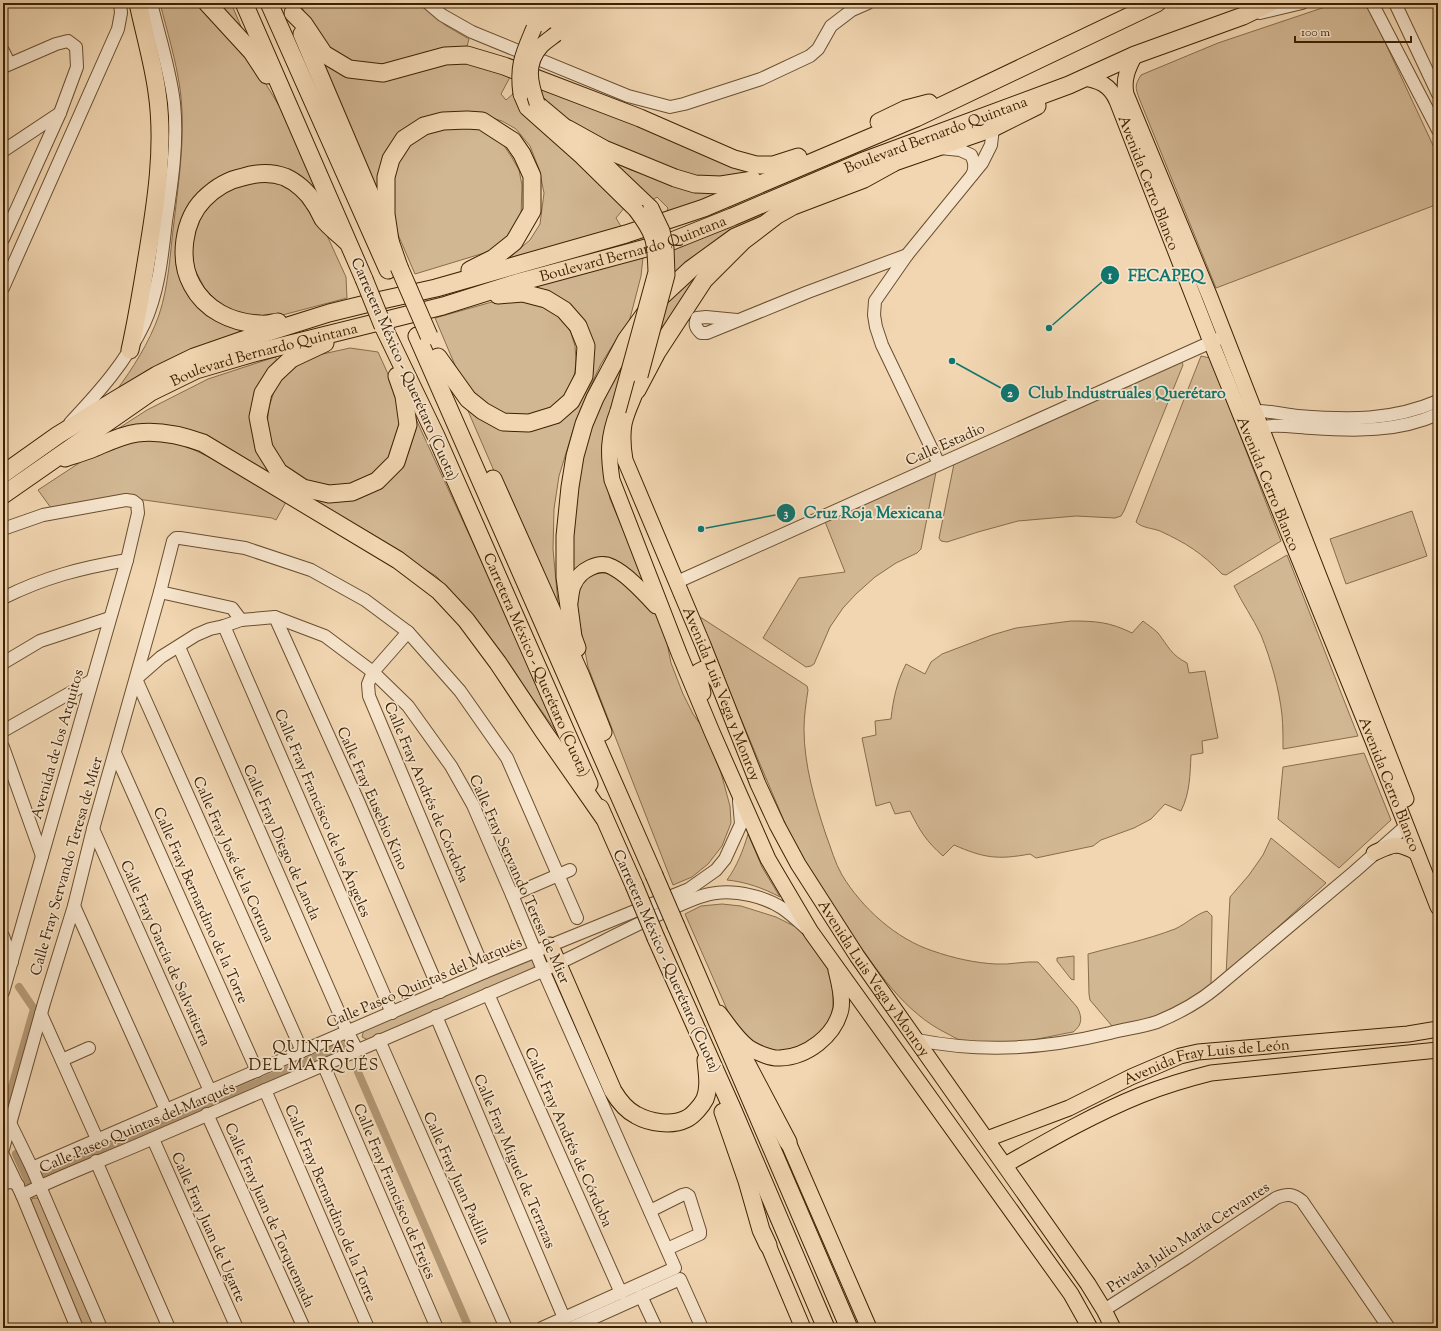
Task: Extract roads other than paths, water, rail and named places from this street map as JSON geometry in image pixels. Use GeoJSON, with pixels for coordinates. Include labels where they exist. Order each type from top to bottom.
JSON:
{"type":"FeatureCollection","features":[{"type":"Feature","properties":{"kind":"highway"},"geometry":{"type":"LineString","coordinates":[[130,350],[138,318],[155,209],[159,152],[157,91],[138,3]]}},
{"type":"Feature","properties":{"kind":"highway"},"geometry":{"type":"LineString","coordinates":[[207,3],[252,52],[265,71],[287,111],[296,134],[313,164]]}},
{"type":"Feature","properties":{"kind":"highway"},"geometry":{"type":"LineString","coordinates":[[240,3],[256,31]]}},
{"type":"Feature","properties":{"kind":"highway","name":"Carretera México - Querétaro (Cuota)"},"geometry":{"type":"LineString","coordinates":[[244,3],[383,326],[452,472],[656,938],[708,1053],[826,1328]]}},
{"type":"Feature","properties":{"kind":"highway","name":"Carretera México - Querétaro (Cuota)"},"geometry":{"type":"LineString","coordinates":[[269,3],[332,145],[393,268],[423,336],[636,834],[850,1328]]}},
{"type":"Feature","properties":{"kind":"highway","name":"Boulevard Bernardo Quintana"},"geometry":{"type":"LineString","coordinates":[[3,474],[58,435],[157,375],[194,357],[329,313],[436,288],[672,220],[704,208],[916,118],[1157,3]]}},
{"type":"Feature","properties":{"kind":"highway","name":"Boulevard Bernardo Quintana"},"geometry":{"type":"LineString","coordinates":[[3,494],[151,392],[196,370],[254,353],[443,306],[516,282],[672,241],[868,159],[1076,81],[1135,55],[1243,16],[1270,3]]}},
{"type":"Feature","properties":{"kind":"highway"},"geometry":{"type":"LineString","coordinates":[[290,8],[299,41],[330,129],[332,145]]}},
{"type":"Feature","properties":{"kind":"highway"},"geometry":{"type":"LineString","coordinates":[[290,8],[304,24],[324,54],[349,69],[383,73],[445,56],[467,55],[504,66],[640,118],[716,152],[756,165],[773,165],[790,160],[906,109],[958,98]]}},
{"type":"Feature","properties":{"kind":"highway","name":"Carretera México - Querétaro (Cuota)"},"geometry":{"type":"LineString","coordinates":[[290,8],[390,241],[393,268]]}},
{"type":"Feature","properties":{"kind":"highway"},"geometry":{"type":"LineString","coordinates":[[779,196],[805,191],[850,174],[893,163],[993,128],[1044,103],[1076,81]]}},
{"type":"Feature","properties":{"kind":"highway"},"geometry":{"type":"LineString","coordinates":[[390,241],[386,214],[386,177],[391,159],[404,139],[424,126],[443,121],[467,120],[482,121],[513,141],[522,154],[532,176],[532,211],[514,242],[494,258],[436,288]]}},
{"type":"Feature","properties":{"kind":"highway"},"geometry":{"type":"LineString","coordinates":[[568,129],[604,149],[628,160],[674,178],[695,184],[720,185],[747,182],[782,174]]}},
{"type":"Feature","properties":{"kind":"highway"},"geometry":{"type":"LineString","coordinates":[[639,383],[657,352],[704,280],[743,241],[777,215],[793,206],[864,179],[893,163]]}},
{"type":"Feature","properties":{"kind":"highway"},"geometry":{"type":"LineString","coordinates":[[329,313],[261,324],[237,321],[217,312],[202,300],[190,279],[186,268],[184,250],[187,231],[196,209],[203,200],[216,189],[233,179],[248,175],[272,175],[284,177],[303,190],[313,200],[328,224],[347,242]]}},
{"type":"Feature","properties":{"kind":"highway"},"geometry":{"type":"LineString","coordinates":[[581,676],[580,657],[573,637],[570,605],[565,577],[565,536],[575,456],[584,424],[598,392],[626,340],[649,308],[691,269],[728,242],[735,237],[763,225]]}},
{"type":"Feature","properties":{"kind":"highway"},"geometry":{"type":"LineString","coordinates":[[438,357],[468,399],[483,411],[503,422],[529,423],[554,415],[571,401],[584,376],[586,346],[578,326],[564,310],[546,299],[523,293],[506,294],[443,306]]}},
{"type":"Feature","properties":{"kind":"highway"},"geometry":{"type":"LineString","coordinates":[[362,327],[291,359],[275,374],[263,394],[258,417],[264,448],[279,472],[302,488],[329,494],[352,492],[377,481],[396,462],[408,425],[404,396],[386,348],[383,326]]}},
{"type":"Feature","properties":{"kind":"highway","name":"Carretera México - Querétaro (Cuota)"},"geometry":{"type":"LineString","coordinates":[[423,336],[438,357],[581,676],[628,796],[636,834]]}},
{"type":"Feature","properties":{"kind":"highway"},"geometry":{"type":"LineString","coordinates":[[48,463],[92,449],[114,439],[136,433],[160,432],[182,436],[203,443],[398,560],[439,591],[466,620],[498,663],[604,818]]}},
{"type":"Feature","properties":{"kind":"highway"},"geometry":{"type":"LineString","coordinates":[[543,949],[550,967],[613,1091],[623,1105],[635,1115],[646,1120],[661,1122],[675,1122],[687,1119],[695,1112],[704,1100],[708,1086],[708,1053]]}},
{"type":"Feature","properties":{"kind":"highway"},"geometry":{"type":"LineString","coordinates":[[693,965],[788,1142]]}},
{"type":"Feature","properties":{"kind":"highway"},"geometry":{"type":"LineString","coordinates":[[708,1053],[714,1083],[747,1181],[759,1224],[768,1245]]}},
{"type":"Feature","properties":{"kind":"main road","name":"Avenida Luis Vega y Monroy"},"geometry":{"type":"LineString","coordinates":[[534,28],[521,60],[519,79],[521,94],[527,108],[581,156],[636,210],[653,236],[656,272],[618,411],[613,424],[609,442],[609,461],[612,480],[662,612],[712,732],[768,859],[811,932],[1072,1294],[1090,1328]]}},
{"type":"Feature","properties":{"kind":"main road","name":"Avenida Luis Vega y Monroy"},"geometry":{"type":"LineString","coordinates":[[556,34],[541,46],[534,58],[529,74],[531,87],[537,103],[568,129],[651,208],[662,231],[665,242],[667,275],[639,383],[624,423],[623,434],[625,460],[678,582],[758,784],[777,825],[798,864],[857,956],[1088,1284],[1113,1328]]}},
{"type":"Feature","properties":{"kind":"main road","name":"Avenida Cerro Blanco"},"geometry":{"type":"LineString","coordinates":[[1135,55],[1126,72],[1126,94],[1226,336],[1255,411],[1254,429],[1438,907]]}},
{"type":"Feature","properties":{"kind":"main road","name":"Avenida Cerro Blanco"},"geometry":{"type":"LineString","coordinates":[[1076,81],[1091,79],[1102,83],[1107,86],[1114,95],[1241,416],[1254,429],[1378,724],[1438,882]]}},
{"type":"Feature","properties":{"kind":"main road"},"geometry":{"type":"LineString","coordinates":[[570,605],[574,584],[582,574],[589,568],[598,565],[607,565],[613,567],[636,586],[662,612]]}},
{"type":"Feature","properties":{"kind":"main road"},"geometry":{"type":"LineString","coordinates":[[712,732],[699,671],[706,668],[712,671],[721,689]]}},
{"type":"Feature","properties":{"kind":"main road"},"geometry":{"type":"LineString","coordinates":[[1374,853],[1396,844],[1402,845],[1416,852]]}},
{"type":"Feature","properties":{"kind":"main road"},"geometry":{"type":"LineString","coordinates":[[719,1013],[751,1049],[779,1058],[795,1056],[822,1040],[832,1030],[838,1019],[842,999],[834,963]]}},
{"type":"Feature","properties":{"kind":"main road","name":"Avenida Fray Luis de León"},"geometry":{"type":"LineString","coordinates":[[987,1139],[1069,1108],[1131,1077],[1180,1056],[1198,1052],[1370,1036],[1408,1034],[1438,1029]]}},
{"type":"Feature","properties":{"kind":"main road","name":"Avenida Fray Luis de León"},"geometry":{"type":"LineString","coordinates":[[1005,1165],[1049,1140],[1110,1109],[1180,1081],[1211,1073],[1438,1050]]}},
{"type":"Feature","properties":{"kind":"main road"},"geometry":{"type":"LineString","coordinates":[[1146,1071],[1153,1091]]}},
{"type":"Feature","properties":{"kind":"main road"},"geometry":{"type":"LineString","coordinates":[[788,1142],[869,1328]]}},
{"type":"Feature","properties":{"kind":"main road"},"geometry":{"type":"LineString","coordinates":[[768,1245],[803,1328]]}},
{"type":"Feature","properties":{"kind":"main road"},"geometry":{"type":"LineString","coordinates":[[1072,1294],[1076,1296],[1084,1294],[1087,1292],[1088,1284]]}},
{"type":"Feature","properties":{"kind":"street"},"geometry":{"type":"LineString","coordinates":[[3,288],[118,29],[121,13],[120,3]]}},
{"type":"Feature","properties":{"kind":"street"},"geometry":{"type":"LineString","coordinates":[[58,435],[106,384],[130,350],[151,306],[159,274],[171,187],[175,133],[174,103],[167,66],[151,3]]}},
{"type":"Feature","properties":{"kind":"street"},"geometry":{"type":"LineString","coordinates":[[428,3],[442,15],[472,32],[628,96],[670,107],[684,104],[761,79],[810,56],[818,49],[831,26],[852,10],[868,3]]}},
{"type":"Feature","properties":{"kind":"street"},"geometry":{"type":"LineString","coordinates":[[1243,16],[1276,10],[1302,3]]}},
{"type":"Feature","properties":{"kind":"street"},"geometry":{"type":"LineString","coordinates":[[1372,3],[1438,130]]}},
{"type":"Feature","properties":{"kind":"street"},"geometry":{"type":"LineString","coordinates":[[1395,3],[1438,94]]}},
{"type":"Feature","properties":{"kind":"street"},"geometry":{"type":"LineString","coordinates":[[3,51],[6,65],[56,44],[68,41],[76,47],[77,67],[60,113],[4,234]]}},
{"type":"Feature","properties":{"kind":"street"},"geometry":{"type":"LineString","coordinates":[[3,152],[60,113]]}},
{"type":"Feature","properties":{"kind":"street"},"geometry":{"type":"LineString","coordinates":[[939,464],[882,345],[874,315],[875,301],[907,256],[982,163],[991,145],[993,128]]}},
{"type":"Feature","properties":{"kind":"street"},"geometry":{"type":"LineString","coordinates":[[935,148],[960,150],[971,155],[975,165],[971,176]]}},
{"type":"Feature","properties":{"kind":"street"},"geometry":{"type":"LineString","coordinates":[[737,320],[907,256]]}},
{"type":"Feature","properties":{"kind":"street","name":"Calle Estadio"},"geometry":{"type":"LineString","coordinates":[[678,582],[1226,336]]}},
{"type":"Feature","properties":{"kind":"street"},"geometry":{"type":"LineString","coordinates":[[1241,416],[1255,411],[1298,416],[1338,418],[1378,417],[1411,411],[1438,401]]}},
{"type":"Feature","properties":{"kind":"street"},"geometry":{"type":"LineString","coordinates":[[1254,429],[1274,426],[1347,431],[1379,429],[1416,422],[1438,414]]}},
{"type":"Feature","properties":{"kind":"street","name":"Avenida de los Arquitos"},"geometry":{"type":"LineString","coordinates":[[3,529],[43,515],[126,500],[133,501],[137,504],[138,512],[127,560],[91,681],[3,992]]}},
{"type":"Feature","properties":{"kind":"street","name":"Calle Fray Servando Teresa de Mier"},"geometry":{"type":"LineString","coordinates":[[3,1149],[41,1014],[74,906],[93,829],[136,679],[173,541],[176,538],[180,538],[245,548],[311,570],[365,600],[408,632]]}},
{"type":"Feature","properties":{"kind":"street"},"geometry":{"type":"LineString","coordinates":[[3,598],[21,589],[56,576],[83,568],[127,560]]}},
{"type":"Feature","properties":{"kind":"street"},"geometry":{"type":"LineString","coordinates":[[160,592],[232,608],[241,620]]}},
{"type":"Feature","properties":{"kind":"street","name":"Calle Fray Servando Teresa de Mier"},"geometry":{"type":"LineString","coordinates":[[136,679],[161,657],[203,632],[241,620],[275,617],[325,636],[373,672],[408,706],[451,766],[473,805],[512,895],[543,949]]}},
{"type":"Feature","properties":{"kind":"street","name":"Calle Fray Eusebio Kino"},"geometry":{"type":"LineString","coordinates":[[275,617],[358,801],[440,992]]}},
{"type":"Feature","properties":{"kind":"street"},"geometry":{"type":"LineString","coordinates":[[3,663],[40,641],[110,618]]}},
{"type":"Feature","properties":{"kind":"street","name":"Calle Fray Francisco de los Ángeles"},"geometry":{"type":"LineString","coordinates":[[224,626],[392,1013]]}},
{"type":"Feature","properties":{"kind":"street"},"geometry":{"type":"LineString","coordinates":[[408,632],[460,691],[507,758],[565,873],[578,918]]}},
{"type":"Feature","properties":{"kind":"street","name":"Calle Fray Andrés de Córdoba"},"geometry":{"type":"LineString","coordinates":[[408,632],[373,672],[368,684],[369,696],[485,972]]}},
{"type":"Feature","properties":{"kind":"street","name":"Calle Fray Diego de Landa"},"geometry":{"type":"LineString","coordinates":[[179,647],[347,1031],[357,1050]]}},
{"type":"Feature","properties":{"kind":"street","name":"Calle Fray José de la Coruna"},"geometry":{"type":"LineString","coordinates":[[136,679],[302,1051]]}},
{"type":"Feature","properties":{"kind":"street"},"geometry":{"type":"LineString","coordinates":[[3,731],[91,681]]}},
{"type":"Feature","properties":{"kind":"street"},"geometry":{"type":"LineString","coordinates":[[3,747],[42,856]]}},
{"type":"Feature","properties":{"kind":"street","name":"Calle Fray Bernardino de la Torre"},"geometry":{"type":"LineString","coordinates":[[115,753],[257,1071]]}},
{"type":"Feature","properties":{"kind":"street","name":"Calle Paseo Quintas del Marqués"},"geometry":{"type":"LineString","coordinates":[[32,1168],[96,1139],[485,972],[689,889],[716,870],[730,848],[741,824],[740,806],[735,782]]}},
{"type":"Feature","properties":{"kind":"street"},"geometry":{"type":"LineString","coordinates":[[917,1040],[938,1044],[1007,1049],[1032,1047],[1088,1039],[1156,1022],[1177,1013],[1201,1000],[1354,872],[1406,826]]}},
{"type":"Feature","properties":{"kind":"street","name":"Calle Fray García de Salvatierra"},"geometry":{"type":"LineString","coordinates":[[93,829],[210,1091]]}},
{"type":"Feature","properties":{"kind":"street"},"geometry":{"type":"LineString","coordinates":[[512,895],[565,873]]}},
{"type":"Feature","properties":{"kind":"street","name":"Calle Paseo Quintas del Marqués"},"geometry":{"type":"LineString","coordinates":[[20,1190],[40,1186],[96,1161],[153,1139],[207,1114],[324,1066],[379,1040],[550,967],[634,925],[696,898],[715,893],[729,892],[762,899],[781,908],[811,932]]}},
{"type":"Feature","properties":{"kind":"street"},"geometry":{"type":"LineString","coordinates":[[74,906],[166,1110]]}},
{"type":"Feature","properties":{"kind":"street"},"geometry":{"type":"LineString","coordinates":[[3,936],[12,962]]}},
{"type":"Feature","properties":{"kind":"street","name":"Calle Fray Servando Teresa de Mier"},"geometry":{"type":"LineString","coordinates":[[550,967],[650,1211],[702,1328]]}},
{"type":"Feature","properties":{"kind":"street","name":"Calle Fray Andrés de Córdoba"},"geometry":{"type":"LineString","coordinates":[[488,994],[621,1293]]}},
{"type":"Feature","properties":{"kind":"street"},"geometry":{"type":"LineString","coordinates":[[41,1014],[96,1139]]}},
{"type":"Feature","properties":{"kind":"street","name":"Calle Fray Miguel de Terrazas"},"geometry":{"type":"LineString","coordinates":[[436,1016],[568,1323]]}},
{"type":"Feature","properties":{"kind":"street","name":"Calle Fray Juan Padilla"},"geometry":{"type":"LineString","coordinates":[[379,1040],[506,1328]]}},
{"type":"Feature","properties":{"kind":"street"},"geometry":{"type":"LineString","coordinates":[[62,1060],[89,1048]]}},
{"type":"Feature","properties":{"kind":"street","name":"Calle Fray Francisco de Frejes"},"geometry":{"type":"LineString","coordinates":[[324,1066],[437,1328]]}},
{"type":"Feature","properties":{"kind":"street","name":"Calle Fray Bernardino de la Torre"},"geometry":{"type":"LineString","coordinates":[[265,1090],[368,1328]]}},
{"type":"Feature","properties":{"kind":"street","name":"Calle Fray Juan de Torquemada"},"geometry":{"type":"LineString","coordinates":[[207,1114],[304,1328]]}},
{"type":"Feature","properties":{"kind":"street"},"geometry":{"type":"LineString","coordinates":[[10,1123],[40,1186],[101,1328]]}},
{"type":"Feature","properties":{"kind":"street","name":"Calle Fray Juan de Ugarte"},"geometry":{"type":"LineString","coordinates":[[153,1139],[237,1328]]}},
{"type":"Feature","properties":{"kind":"street"},"geometry":{"type":"LineString","coordinates":[[3,1155],[20,1190],[77,1328]]}},
{"type":"Feature","properties":{"kind":"street"},"geometry":{"type":"LineString","coordinates":[[96,1161],[169,1328]]}},
{"type":"Feature","properties":{"kind":"street"},"geometry":{"type":"LineString","coordinates":[[3,1183],[12,1182],[20,1190]]}},
{"type":"Feature","properties":{"kind":"street"},"geometry":{"type":"LineString","coordinates":[[650,1211],[682,1195],[686,1194],[689,1196],[700,1234],[667,1250]]}},
{"type":"Feature","properties":{"kind":"street","name":"Privada Julio María Cervantes"},"geometry":{"type":"LineString","coordinates":[[1104,1310],[1276,1198],[1283,1194],[1291,1194],[1302,1201],[1389,1328]]}},
{"type":"Feature","properties":{"kind":"street"},"geometry":{"type":"LineString","coordinates":[[568,1323],[621,1293],[678,1273]]}},
{"type":"Feature","properties":{"kind":"street"},"geometry":{"type":"LineString","coordinates":[[542,1328],[568,1323],[641,1296],[678,1273]]}},
{"type":"Feature","properties":{"kind":"street"},"geometry":{"type":"LineString","coordinates":[[641,1296],[656,1328]]}},
{"type":"Feature","properties":{"kind":"waterway"},"geometry":{"type":"LineString","coordinates":[[3,1118],[34,1009],[19,987]]}},
{"type":"Feature","properties":{"kind":"waterway"},"geometry":{"type":"LineString","coordinates":[[43,1177],[342,1046]]}},
{"type":"Feature","properties":{"kind":"waterway"},"geometry":{"type":"LineString","coordinates":[[358,1072],[469,1328]]}},
{"type":"Feature","properties":{"kind":"waterway"},"geometry":{"type":"LineString","coordinates":[[16,1154],[29,1183]]}},
{"type":"Feature","properties":{"kind":"place","name":"FECAPEQ"},"geometry":{"type":"Point","coordinates":[1049,328]}},
{"type":"Feature","properties":{"kind":"place","name":"Club Industruales Querétaro"},"geometry":{"type":"Point","coordinates":[952,361]}},
{"type":"Feature","properties":{"kind":"place","name":"Cruz Roja Mexicana"},"geometry":{"type":"Point","coordinates":[701,529]}},
{"type":"Feature","properties":{"kind":"district","name":"QUINTAS DEL MARQUÉS"},"geometry":{"type":"Point","coordinates":[314,1055]}}]}
